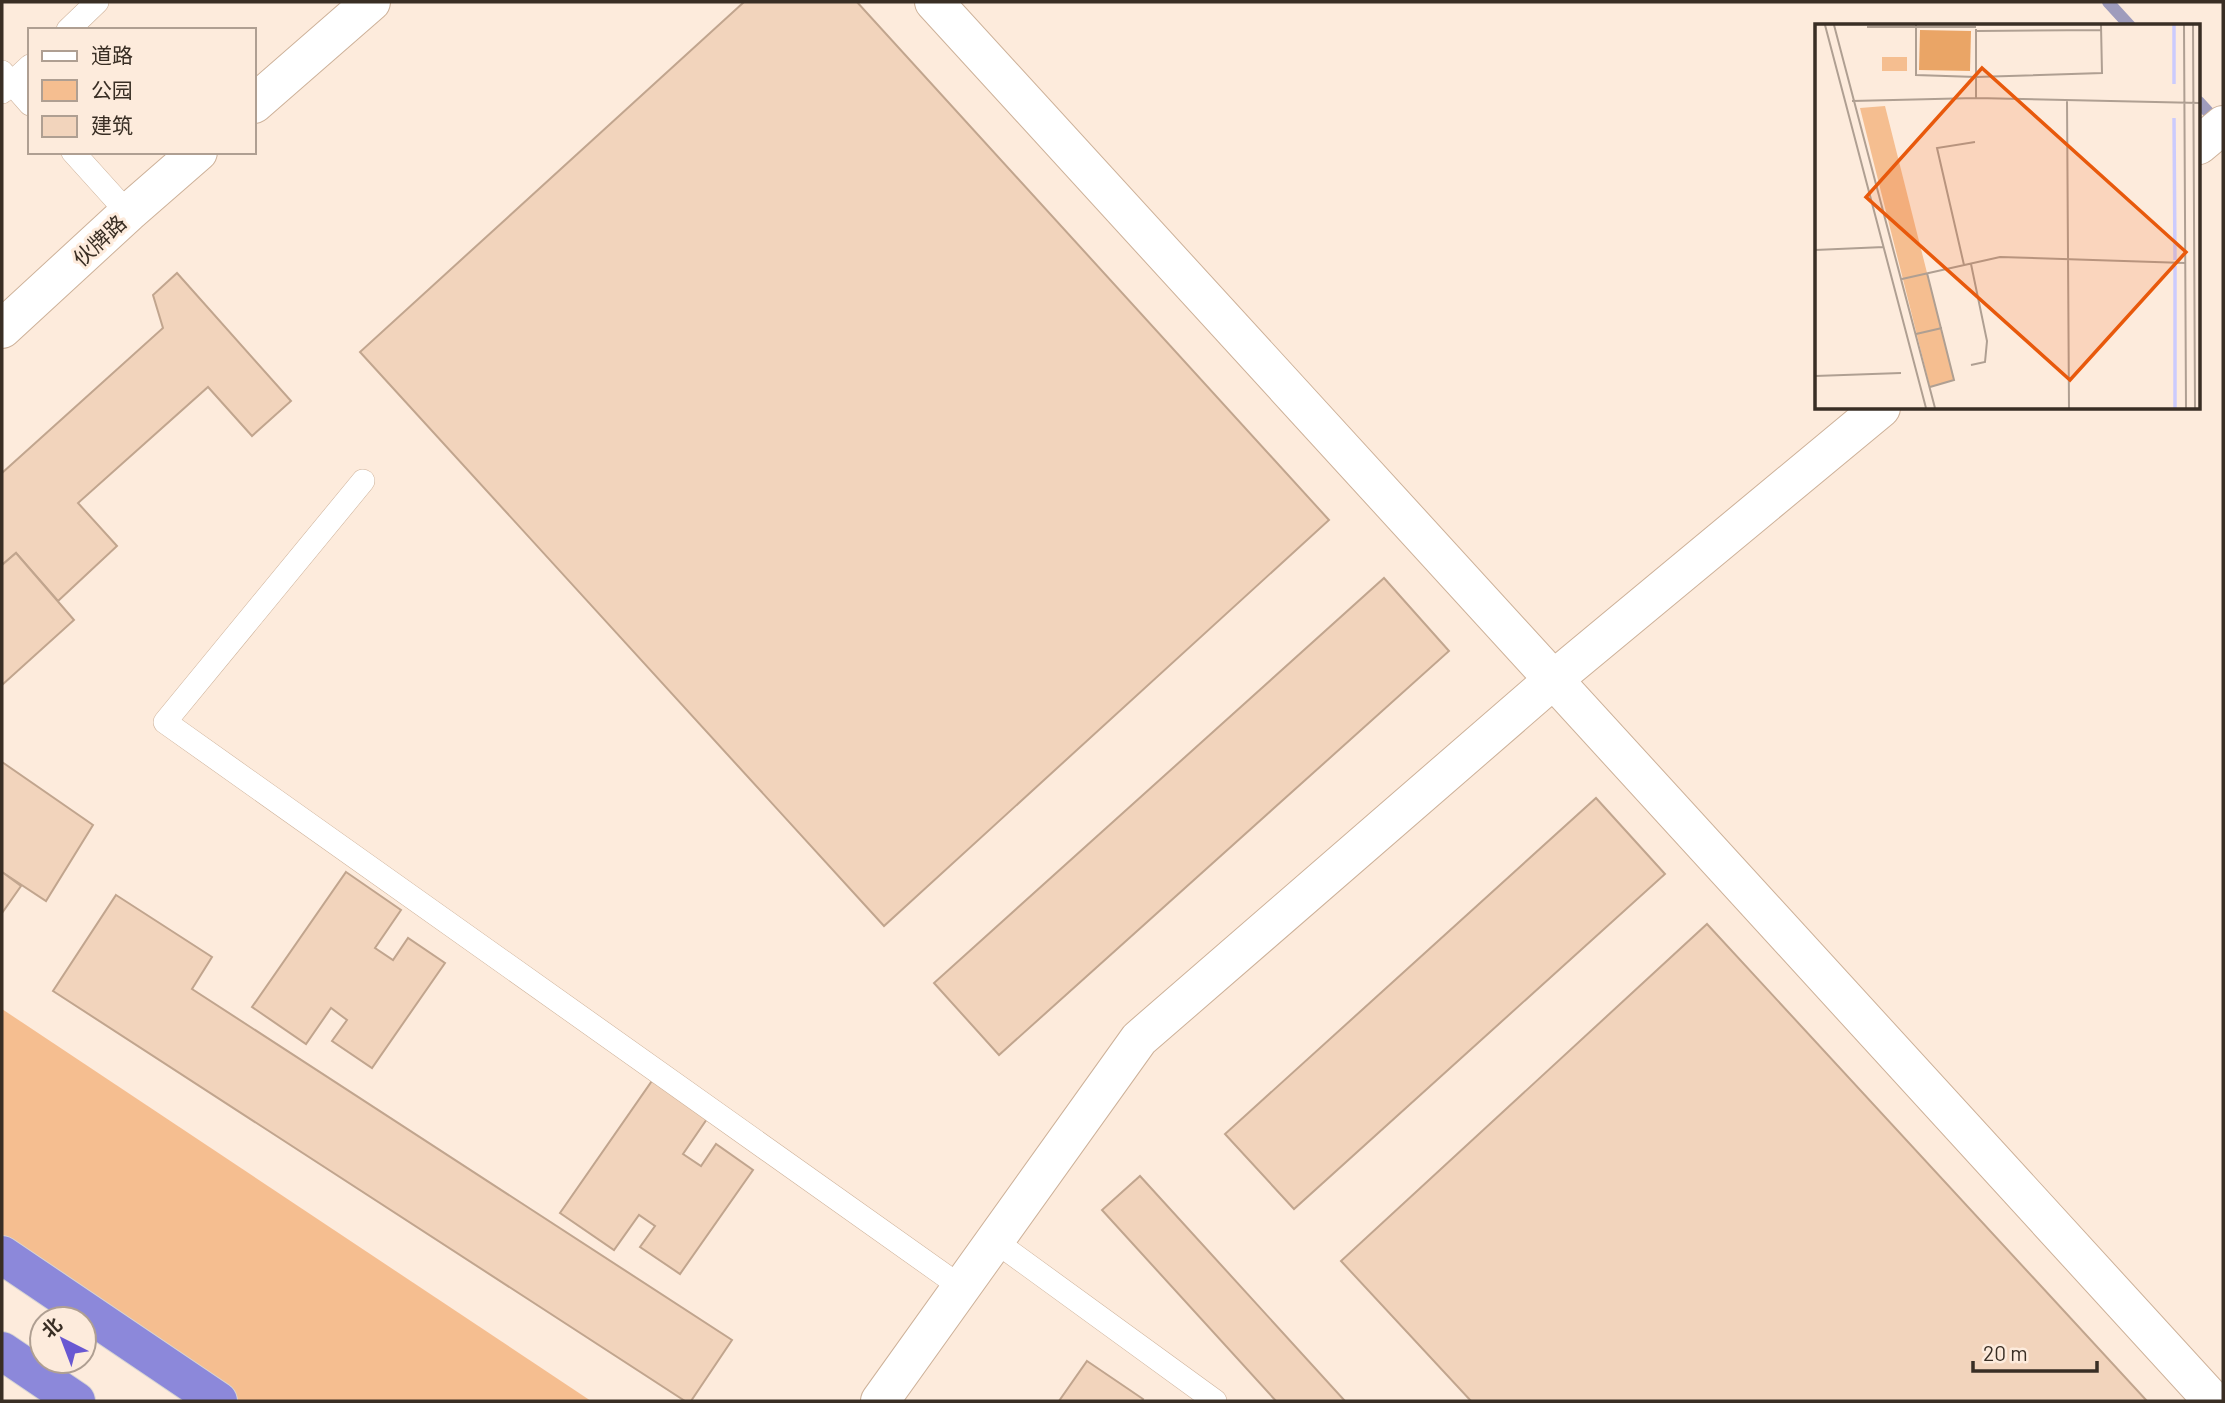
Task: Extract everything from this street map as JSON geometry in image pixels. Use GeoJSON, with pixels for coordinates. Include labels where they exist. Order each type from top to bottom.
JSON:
{"type":"FeatureCollection","features":[{"type":"Feature","properties":{"kind":"highway"},"geometry":{"type":"LineString","coordinates":[[2,1255],[218,1401]]}},
{"type":"Feature","properties":{"kind":"highway"},"geometry":{"type":"LineString","coordinates":[[2,1351],[76,1401]]}},
{"type":"Feature","properties":{"kind":"street"},"geometry":{"type":"LineString","coordinates":[[256,102],[371,2]]}},
{"type":"Feature","properties":{"kind":"street"},"geometry":{"type":"LineString","coordinates":[[934,2],[2213,1401]]}},
{"type":"Feature","properties":{"kind":"street"},"geometry":{"type":"LineString","coordinates":[[2200,144],[2223,125]]}},
{"type":"Feature","properties":{"kind":"street","name":"伙牌路"},"geometry":{"type":"LineString","coordinates":[[2,329],[196,154]]}},
{"type":"Feature","properties":{"kind":"street"},"geometry":{"type":"LineString","coordinates":[[880,1401],[1139,1040],[1553,680],[1879,410]]}},
{"type":"Feature","properties":{"kind":"lane"},"geometry":{"type":"LineString","coordinates":[[70,28],[97,2]]}},
{"type":"Feature","properties":{"kind":"lane"},"geometry":{"type":"LineString","coordinates":[[28,67],[5,83],[28,102]]}},
{"type":"Feature","properties":{"kind":"lane"},"geometry":{"type":"LineString","coordinates":[[75,154],[128,213]]}},
{"type":"Feature","properties":{"kind":"lane"},"geometry":{"type":"LineString","coordinates":[[363,481],[165,722],[961,1287]]}},
{"type":"Feature","properties":{"kind":"lane"},"geometry":{"type":"LineString","coordinates":[[995,1241],[1215,1401]]}},
{"type":"Feature","properties":{"kind":"green space"},"geometry":{"type":"Polygon","coordinates":[[[2,1009],[591,1401],[218,1401],[98,1320],[98,1305],[76,1305],[2,1255],[2,1009]]]}},
{"type":"Feature","properties":{"kind":"building"},"geometry":{"type":"Polygon","coordinates":[[[744,2],[857,2],[1329,520],[884,926],[360,352],[744,2]]]}},
{"type":"Feature","properties":{"kind":"building"},"geometry":{"type":"Polygon","coordinates":[[[177,273],[291,401],[252,436],[208,387],[78,503],[117,546],[58,601],[16,553],[2,565],[2,473],[163,328],[153,295],[177,273]]]}},
{"type":"Feature","properties":{"kind":"building"},"geometry":{"type":"Polygon","coordinates":[[[16,553],[74,620],[2,685],[2,565],[16,553]]]}},
{"type":"Feature","properties":{"kind":"building"},"geometry":{"type":"Polygon","coordinates":[[[1384,578],[1449,651],[999,1055],[934,983],[1384,578]]]}},
{"type":"Feature","properties":{"kind":"building"},"geometry":{"type":"Polygon","coordinates":[[[2,762],[93,825],[46,901],[2,872],[2,762]]]}},
{"type":"Feature","properties":{"kind":"building"},"geometry":{"type":"Polygon","coordinates":[[[1596,798],[1665,874],[1294,1209],[1225,1134],[1596,798]]]}},
{"type":"Feature","properties":{"kind":"building"},"geometry":{"type":"Polygon","coordinates":[[[2,872],[21,886],[2,913],[2,872]]]}},
{"type":"Feature","properties":{"kind":"building"},"geometry":{"type":"Polygon","coordinates":[[[346,872],[401,910],[375,948],[393,960],[408,938],[445,963],[372,1068],[332,1041],[347,1020],[331,1008],[306,1044],[252,1007],[346,872]]]}},
{"type":"Feature","properties":{"kind":"building"},"geometry":{"type":"Polygon","coordinates":[[[116,895],[212,957],[192,989],[732,1340],[691,1401],[685,1401],[53,991],[116,895]]]}},
{"type":"Feature","properties":{"kind":"building"},"geometry":{"type":"Polygon","coordinates":[[[1707,924],[2147,1401],[1471,1401],[1341,1261],[1707,924]]]}},
{"type":"Feature","properties":{"kind":"building"},"geometry":{"type":"Polygon","coordinates":[[[654,1078],[709,1116],[683,1154],[701,1166],[716,1144],[753,1170],[680,1274],[640,1247],[655,1226],[639,1215],[614,1250],[560,1213],[654,1078]]]}},
{"type":"Feature","properties":{"kind":"building"},"geometry":{"type":"Polygon","coordinates":[[[1140,1176],[1345,1401],[1276,1401],[1102,1210],[1140,1176]]]}},
{"type":"Feature","properties":{"kind":"building"},"geometry":{"type":"Polygon","coordinates":[[[1087,1361],[1143,1399],[1142,1401],[1059,1401],[1087,1361]]]}},
{"type":"Feature","properties":{"kind":"waterway"},"geometry":{"type":"LineString","coordinates":[[2108,2],[2128,24]]}},
{"type":"Feature","properties":{"kind":"waterway"},"geometry":{"type":"LineString","coordinates":[[2200,103],[2220,125]]}}]}
